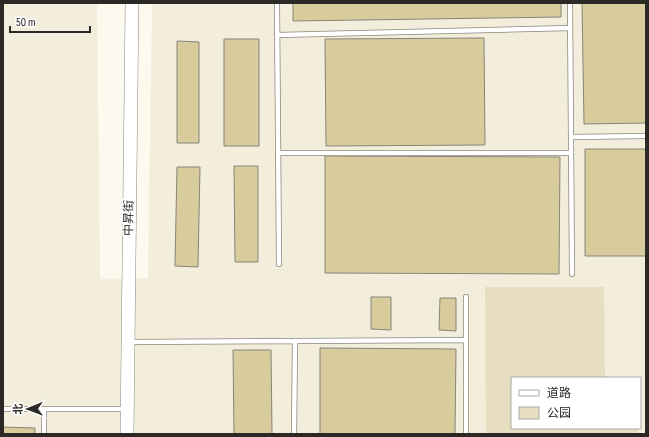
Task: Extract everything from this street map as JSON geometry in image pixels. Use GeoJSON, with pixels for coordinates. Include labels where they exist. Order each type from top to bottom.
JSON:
{"type":"FeatureCollection","features":[{"type":"Feature","properties":{"kind":"main road","name":"中昇街"},"geometry":{"type":"LineString","coordinates":[[127,434],[132,3]]}},
{"type":"Feature","properties":{"kind":"lane"},"geometry":{"type":"LineString","coordinates":[[277,3],[279,264]]}},
{"type":"Feature","properties":{"kind":"lane"},"geometry":{"type":"LineString","coordinates":[[570,3],[572,274]]}},
{"type":"Feature","properties":{"kind":"lane"},"geometry":{"type":"LineString","coordinates":[[278,34],[570,28]]}},
{"type":"Feature","properties":{"kind":"lane"},"geometry":{"type":"LineString","coordinates":[[571,137],[646,136]]}},
{"type":"Feature","properties":{"kind":"lane"},"geometry":{"type":"LineString","coordinates":[[278,153],[571,153]]}},
{"type":"Feature","properties":{"kind":"lane"},"geometry":{"type":"LineString","coordinates":[[466,297],[466,434]]}},
{"type":"Feature","properties":{"kind":"lane"},"geometry":{"type":"LineString","coordinates":[[128,342],[466,340]]}},
{"type":"Feature","properties":{"kind":"lane"},"geometry":{"type":"LineString","coordinates":[[294,434],[295,341]]}},
{"type":"Feature","properties":{"kind":"lane"},"geometry":{"type":"LineString","coordinates":[[3,409],[127,410]]}},
{"type":"Feature","properties":{"kind":"lane"},"geometry":{"type":"LineString","coordinates":[[44,409],[44,434]]}},
{"type":"Feature","properties":{"kind":"shaded area"},"geometry":{"type":"Polygon","coordinates":[[[3,3],[97,3],[100,279],[148,278],[152,3],[646,3],[646,434],[3,434],[3,3]]]}},
{"type":"Feature","properties":{"kind":"green space"},"geometry":{"type":"Polygon","coordinates":[[[485,287],[604,287],[605,377],[511,377],[511,429],[638,429],[638,434],[486,434],[485,287]]]}},
{"type":"Feature","properties":{"kind":"building"},"geometry":{"type":"Polygon","coordinates":[[[293,3],[561,3],[561,17],[293,21],[293,3]]]}},
{"type":"Feature","properties":{"kind":"building"},"geometry":{"type":"Polygon","coordinates":[[[582,3],[646,3],[646,123],[584,124],[582,3]]]}},
{"type":"Feature","properties":{"kind":"building"},"geometry":{"type":"Polygon","coordinates":[[[484,38],[485,145],[326,146],[325,39],[484,38]]]}},
{"type":"Feature","properties":{"kind":"building"},"geometry":{"type":"Polygon","coordinates":[[[224,39],[259,39],[259,146],[224,146],[224,39]]]}},
{"type":"Feature","properties":{"kind":"building"},"geometry":{"type":"Polygon","coordinates":[[[177,41],[199,42],[199,143],[177,143],[177,41]]]}},
{"type":"Feature","properties":{"kind":"building"},"geometry":{"type":"Polygon","coordinates":[[[585,149],[646,149],[646,256],[585,256],[585,149]]]}},
{"type":"Feature","properties":{"kind":"building"},"geometry":{"type":"Polygon","coordinates":[[[325,156],[560,157],[559,274],[325,273],[325,156]]]}},
{"type":"Feature","properties":{"kind":"building"},"geometry":{"type":"Polygon","coordinates":[[[234,166],[258,166],[258,262],[235,262],[234,166]]]}},
{"type":"Feature","properties":{"kind":"building"},"geometry":{"type":"Polygon","coordinates":[[[177,167],[200,167],[198,267],[175,266],[177,167]]]}},
{"type":"Feature","properties":{"kind":"building"},"geometry":{"type":"Polygon","coordinates":[[[371,297],[391,297],[391,330],[371,329],[371,297]]]}},
{"type":"Feature","properties":{"kind":"building"},"geometry":{"type":"Polygon","coordinates":[[[440,298],[456,298],[456,331],[439,330],[440,298]]]}},
{"type":"Feature","properties":{"kind":"building"},"geometry":{"type":"Polygon","coordinates":[[[320,348],[456,349],[455,434],[320,434],[320,348]]]}},
{"type":"Feature","properties":{"kind":"building"},"geometry":{"type":"Polygon","coordinates":[[[233,350],[271,350],[272,434],[234,434],[233,350]]]}},
{"type":"Feature","properties":{"kind":"building"},"geometry":{"type":"Polygon","coordinates":[[[3,427],[35,428],[35,434],[3,434],[3,427]]]}}]}
